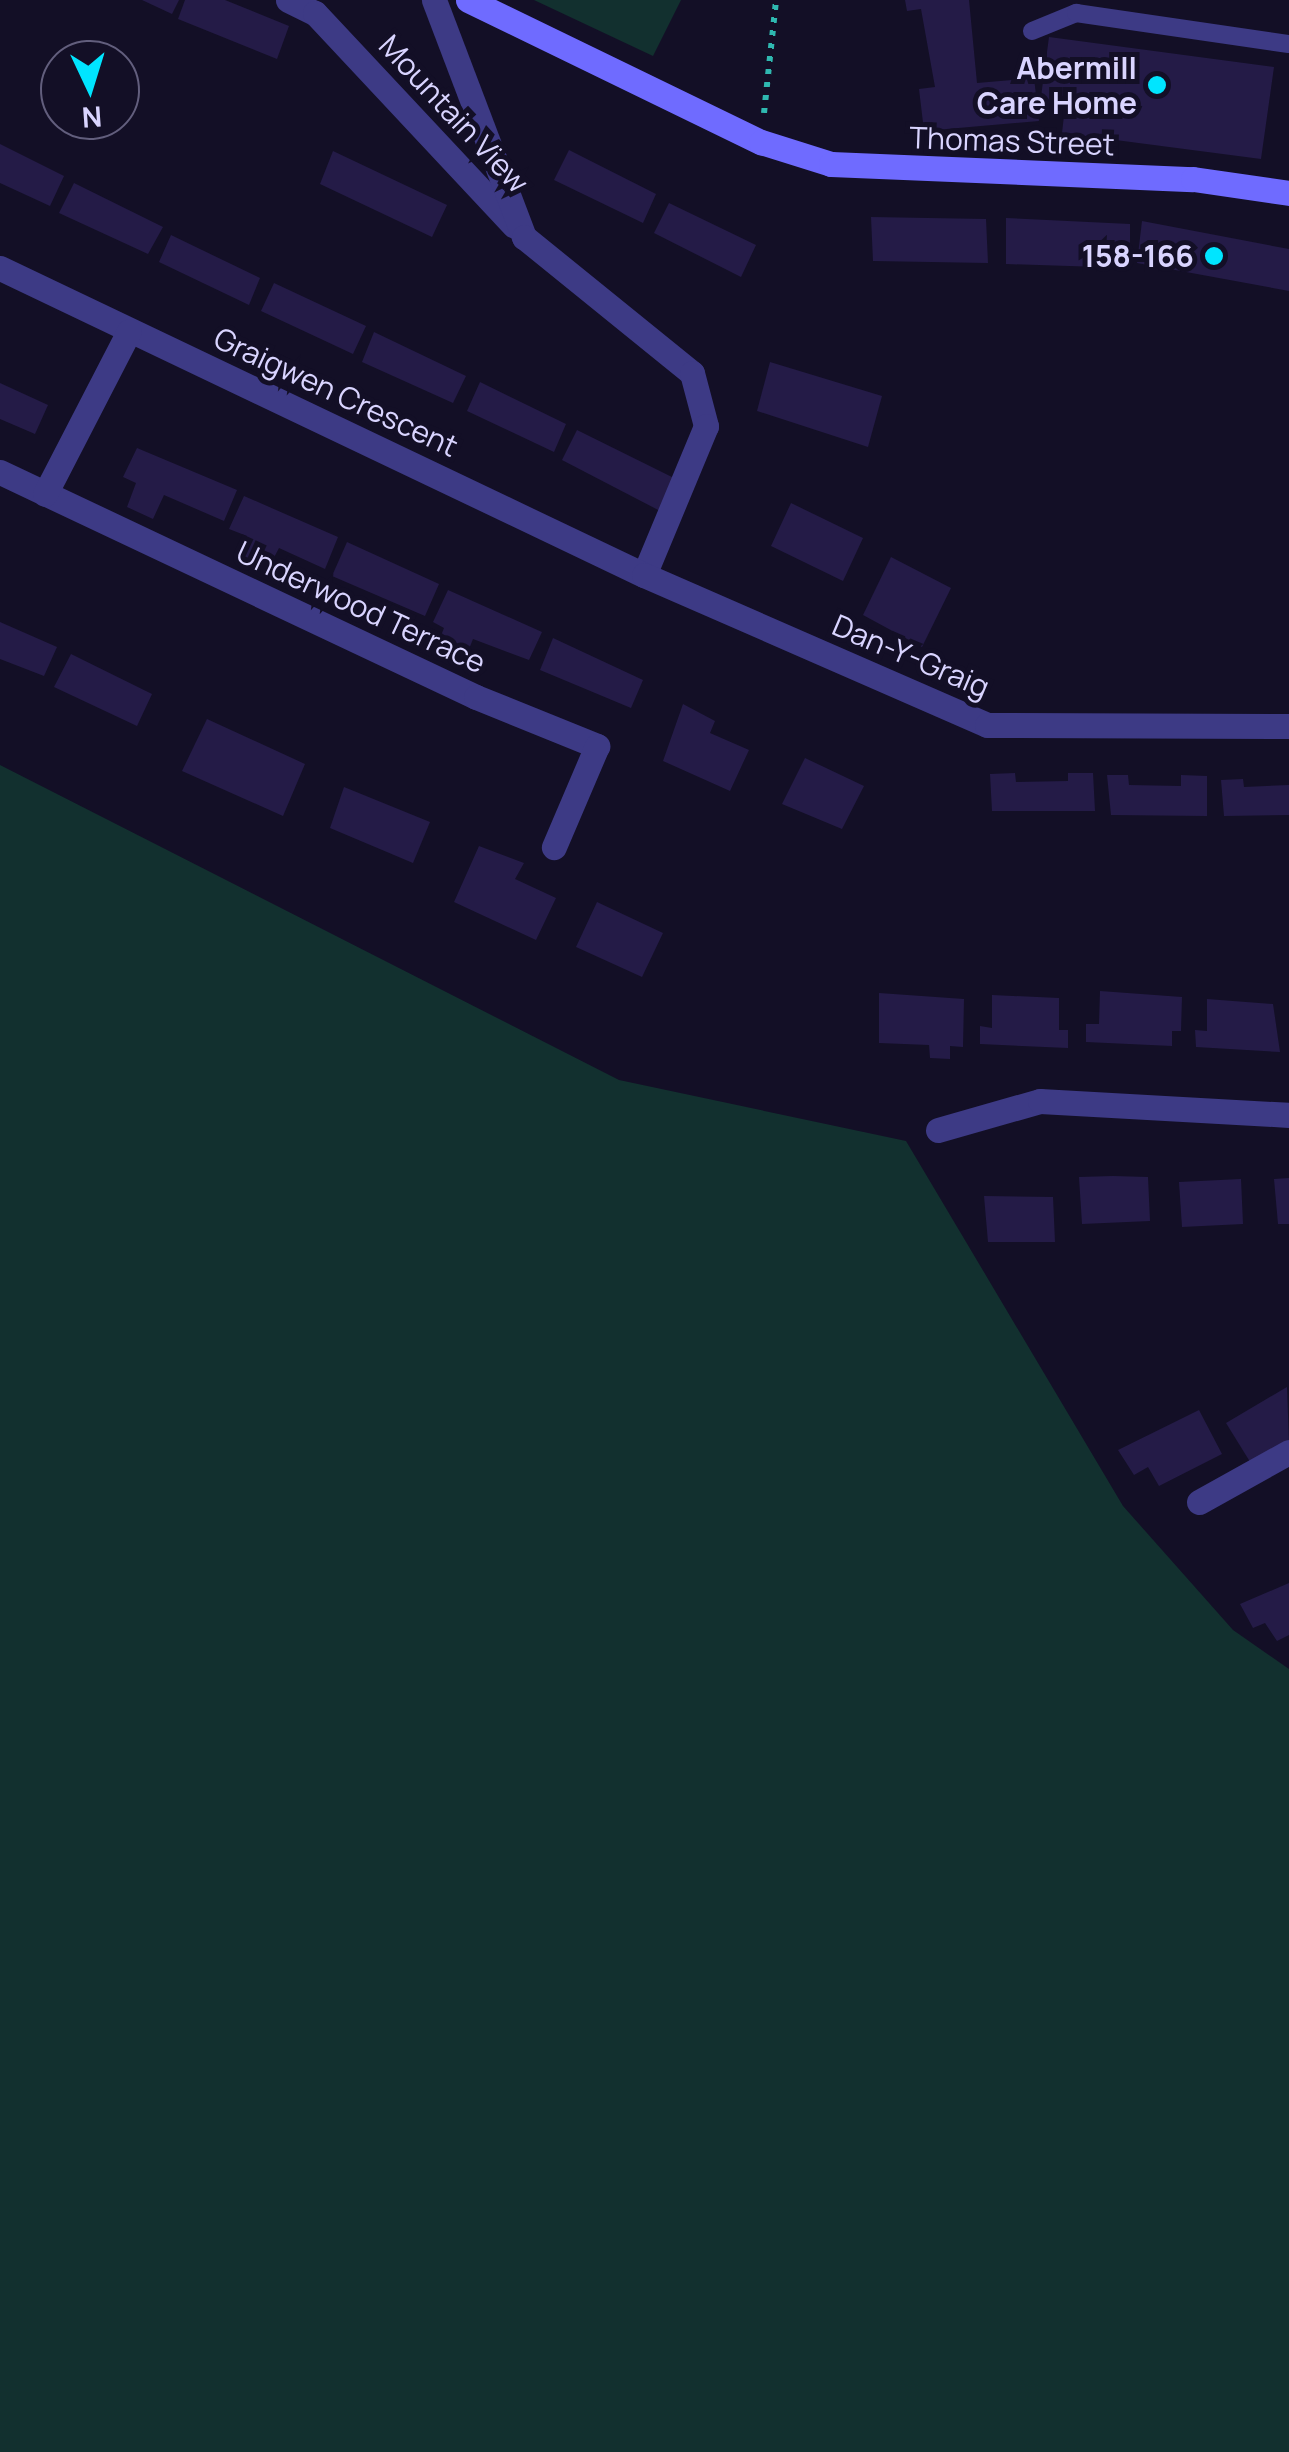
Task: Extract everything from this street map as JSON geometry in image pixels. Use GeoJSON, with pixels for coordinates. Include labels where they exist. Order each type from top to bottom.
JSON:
{"type":"FeatureCollection","features":[{"type":"Feature","properties":{"kind":"main road","name":"Thomas Street"},"geometry":{"type":"LineString","coordinates":[[468,0],[761,142],[831,164],[898,171],[1193,179],[1289,193]]}},
{"type":"Feature","properties":{"kind":"street","name":"Mountain View"},"geometry":{"type":"LineString","coordinates":[[288,0],[316,13],[524,237],[692,373],[706,426],[644,575]]}},
{"type":"Feature","properties":{"kind":"street"},"geometry":{"type":"LineString","coordinates":[[434,0],[524,237]]}},
{"type":"Feature","properties":{"kind":"street","name":"Graigwen Crescent"},"geometry":{"type":"LineString","coordinates":[[0,268],[644,575]]}},
{"type":"Feature","properties":{"kind":"street"},"geometry":{"type":"LineString","coordinates":[[46,494],[130,331]]}},
{"type":"Feature","properties":{"kind":"street","name":"Underwood Terrace"},"geometry":{"type":"LineString","coordinates":[[0,472],[476,698],[597,746],[554,847]]}},
{"type":"Feature","properties":{"kind":"street","name":"Dan-Y-Graig"},"geometry":{"type":"LineString","coordinates":[[644,575],[987,725],[1289,726]]}},
{"type":"Feature","properties":{"kind":"street"},"geometry":{"type":"LineString","coordinates":[[938,1130],[1040,1101],[1289,1115]]}},
{"type":"Feature","properties":{"kind":"street"},"geometry":{"type":"LineString","coordinates":[[1200,1502],[1289,1452]]}},
{"type":"Feature","properties":{"kind":"lane"},"geometry":{"type":"LineString","coordinates":[[1032,31],[1076,13],[1289,44]]}},
{"type":"Feature","properties":{"kind":"path"},"geometry":{"type":"LineString","coordinates":[[761,142],[776,0]]}},
{"type":"Feature","properties":{"kind":"green space"},"geometry":{"type":"Polygon","coordinates":[[[534,0],[681,0],[653,56],[534,0]]]}},
{"type":"Feature","properties":{"kind":"green space"},"geometry":{"type":"Polygon","coordinates":[[[0,765],[619,1080],[906,1141],[1123,1506],[1233,1630],[1289,1669],[1289,2452],[0,2452],[0,765]]]}},
{"type":"Feature","properties":{"kind":"building"},"geometry":{"type":"Polygon","coordinates":[[[142,0],[179,0],[172,14],[142,0]]]}},
{"type":"Feature","properties":{"kind":"building"},"geometry":{"type":"Polygon","coordinates":[[[185,0],[225,0],[289,26],[277,59],[178,19],[185,0]]]}},
{"type":"Feature","properties":{"kind":"building"},"geometry":{"type":"Polygon","coordinates":[[[905,0],[969,0],[977,83],[1034,78],[1039,121],[924,131],[919,89],[935,87],[921,9],[907,11],[905,0]]]}},
{"type":"Feature","properties":{"kind":"building","name":"Abermill Care Home"},"geometry":{"type":"Polygon","coordinates":[[[1049,37],[1274,67],[1261,159],[1062,133],[1065,107],[1040,104],[1049,37]]]}},
{"type":"Feature","properties":{"kind":"building"},"geometry":{"type":"Polygon","coordinates":[[[0,144],[64,176],[50,206],[0,183],[0,144]]]}},
{"type":"Feature","properties":{"kind":"building"},"geometry":{"type":"Polygon","coordinates":[[[569,150],[656,194],[643,223],[554,180],[569,150]]]}},
{"type":"Feature","properties":{"kind":"building"},"geometry":{"type":"Polygon","coordinates":[[[333,151],[447,205],[432,237],[320,184],[333,151]]]}},
{"type":"Feature","properties":{"kind":"building"},"geometry":{"type":"Polygon","coordinates":[[[74,183],[163,227],[148,254],[59,213],[74,183]]]}},
{"type":"Feature","properties":{"kind":"building"},"geometry":{"type":"Polygon","coordinates":[[[669,203],[756,245],[741,277],[654,233],[669,203]]]}},
{"type":"Feature","properties":{"kind":"building"},"geometry":{"type":"Polygon","coordinates":[[[871,217],[986,219],[988,263],[873,261],[871,217]]]}},
{"type":"Feature","properties":{"kind":"building"},"geometry":{"type":"Polygon","coordinates":[[[1006,218],[1130,224],[1130,268],[1006,264],[1006,218]]]}},
{"type":"Feature","properties":{"kind":"building","name":"158-166"},"geometry":{"type":"Polygon","coordinates":[[[1142,221],[1289,249],[1289,291],[1137,263],[1142,221]]]}},
{"type":"Feature","properties":{"kind":"building"},"geometry":{"type":"Polygon","coordinates":[[[171,235],[260,278],[249,305],[159,262],[171,235]]]}},
{"type":"Feature","properties":{"kind":"building"},"geometry":{"type":"Polygon","coordinates":[[[274,283],[366,326],[353,354],[261,311],[274,283]]]}},
{"type":"Feature","properties":{"kind":"building"},"geometry":{"type":"Polygon","coordinates":[[[374,332],[466,376],[453,403],[362,362],[374,332]]]}},
{"type":"Feature","properties":{"kind":"building"},"geometry":{"type":"Polygon","coordinates":[[[770,362],[882,396],[868,447],[757,411],[770,362]]]}},
{"type":"Feature","properties":{"kind":"building"},"geometry":{"type":"Polygon","coordinates":[[[480,382],[566,424],[554,452],[467,411],[480,382]]]}},
{"type":"Feature","properties":{"kind":"building"},"geometry":{"type":"Polygon","coordinates":[[[0,383],[48,405],[35,434],[0,419],[0,383]]]}},
{"type":"Feature","properties":{"kind":"building"},"geometry":{"type":"Polygon","coordinates":[[[577,430],[678,480],[664,513],[562,460],[577,430]]]}},
{"type":"Feature","properties":{"kind":"building"},"geometry":{"type":"Polygon","coordinates":[[[137,448],[237,490],[224,521],[164,495],[153,519],[127,507],[136,483],[123,477],[137,448]]]}},
{"type":"Feature","properties":{"kind":"building"},"geometry":{"type":"Polygon","coordinates":[[[244,496],[338,537],[325,569],[279,548],[269,567],[239,554],[247,536],[229,529],[244,496]]]}},
{"type":"Feature","properties":{"kind":"building"},"geometry":{"type":"Polygon","coordinates":[[[791,503],[863,538],[843,581],[771,546],[791,503]]]}},
{"type":"Feature","properties":{"kind":"building"},"geometry":{"type":"Polygon","coordinates":[[[347,542],[439,584],[425,616],[332,576],[347,542]]]}},
{"type":"Feature","properties":{"kind":"building"},"geometry":{"type":"Polygon","coordinates":[[[891,557],[951,588],[922,647],[863,615],[891,557]]]}},
{"type":"Feature","properties":{"kind":"building"},"geometry":{"type":"Polygon","coordinates":[[[448,590],[542,632],[529,660],[473,639],[467,654],[438,643],[444,628],[433,622],[448,590]]]}},
{"type":"Feature","properties":{"kind":"building"},"geometry":{"type":"Polygon","coordinates":[[[0,622],[57,647],[44,676],[0,659],[0,622]]]}},
{"type":"Feature","properties":{"kind":"building"},"geometry":{"type":"Polygon","coordinates":[[[553,638],[643,680],[631,708],[540,670],[553,638]]]}},
{"type":"Feature","properties":{"kind":"building"},"geometry":{"type":"Polygon","coordinates":[[[71,654],[152,694],[137,726],[54,687],[71,654]]]}},
{"type":"Feature","properties":{"kind":"building"},"geometry":{"type":"Polygon","coordinates":[[[683,704],[715,721],[710,733],[749,750],[730,791],[663,761],[683,704]]]}},
{"type":"Feature","properties":{"kind":"building"},"geometry":{"type":"Polygon","coordinates":[[[207,719],[305,764],[283,816],[182,771],[207,719]]]}},
{"type":"Feature","properties":{"kind":"building"},"geometry":{"type":"Polygon","coordinates":[[[805,758],[864,786],[842,829],[782,804],[805,758]]]}},
{"type":"Feature","properties":{"kind":"building"},"geometry":{"type":"Polygon","coordinates":[[[1015,773],[1016,782],[1068,781],[1068,773],[1093,773],[1095,811],[992,811],[990,774],[1015,773]]]}},
{"type":"Feature","properties":{"kind":"building"},"geometry":{"type":"Polygon","coordinates":[[[1107,775],[1128,775],[1129,785],[1181,786],[1181,775],[1207,776],[1207,816],[1111,815],[1107,775]]]}},
{"type":"Feature","properties":{"kind":"building"},"geometry":{"type":"Polygon","coordinates":[[[1243,779],[1244,787],[1289,785],[1289,815],[1224,816],[1221,780],[1243,779]]]}},
{"type":"Feature","properties":{"kind":"building"},"geometry":{"type":"Polygon","coordinates":[[[344,787],[430,822],[413,863],[330,828],[344,787]]]}},
{"type":"Feature","properties":{"kind":"building"},"geometry":{"type":"Polygon","coordinates":[[[479,846],[524,863],[515,879],[556,898],[536,940],[454,902],[479,846]]]}},
{"type":"Feature","properties":{"kind":"building"},"geometry":{"type":"Polygon","coordinates":[[[597,902],[663,933],[642,977],[576,947],[597,902]]]}},
{"type":"Feature","properties":{"kind":"building"},"geometry":{"type":"Polygon","coordinates":[[[1100,991],[1182,997],[1181,1031],[1172,1031],[1172,1046],[1086,1042],[1086,1024],[1099,1024],[1100,991]]]}},
{"type":"Feature","properties":{"kind":"building"},"geometry":{"type":"Polygon","coordinates":[[[879,993],[964,999],[963,1047],[950,1046],[950,1059],[930,1058],[929,1045],[879,1043],[879,993]]]}},
{"type":"Feature","properties":{"kind":"building"},"geometry":{"type":"Polygon","coordinates":[[[992,995],[1059,998],[1059,1030],[1068,1030],[1068,1048],[980,1044],[980,1026],[992,1028],[992,995]]]}},
{"type":"Feature","properties":{"kind":"building"},"geometry":{"type":"Polygon","coordinates":[[[1207,999],[1273,1004],[1280,1052],[1196,1047],[1195,1030],[1207,1031],[1207,999]]]}},
{"type":"Feature","properties":{"kind":"building"},"geometry":{"type":"Polygon","coordinates":[[[1079,1177],[1148,1177],[1150,1221],[1082,1224],[1079,1177]]]}},
{"type":"Feature","properties":{"kind":"building"},"geometry":{"type":"Polygon","coordinates":[[[1289,1178],[1289,1224],[1278,1224],[1274,1179],[1289,1178]]]}},
{"type":"Feature","properties":{"kind":"building"},"geometry":{"type":"Polygon","coordinates":[[[1241,1179],[1243,1224],[1182,1227],[1179,1182],[1241,1179]]]}},
{"type":"Feature","properties":{"kind":"building"},"geometry":{"type":"Polygon","coordinates":[[[984,1196],[1053,1197],[1055,1242],[988,1242],[984,1196]]]}},
{"type":"Feature","properties":{"kind":"building"},"geometry":{"type":"Polygon","coordinates":[[[1287,1387],[1289,1443],[1252,1465],[1226,1423],[1287,1387]]]}},
{"type":"Feature","properties":{"kind":"building"},"geometry":{"type":"Polygon","coordinates":[[[1199,1410],[1222,1454],[1159,1486],[1148,1467],[1134,1475],[1118,1450],[1199,1410]]]}},
{"type":"Feature","properties":{"kind":"building"},"geometry":{"type":"Polygon","coordinates":[[[1289,1583],[1289,1635],[1277,1641],[1265,1623],[1253,1628],[1240,1604],[1289,1583]]]}},
{"type":"Feature","properties":{"kind":"place","name":"Abermill Care Home"},"geometry":{"type":"Point","coordinates":[1157,85]}},
{"type":"Feature","properties":{"kind":"place","name":"158-166"},"geometry":{"type":"Point","coordinates":[1214,256]}}]}
